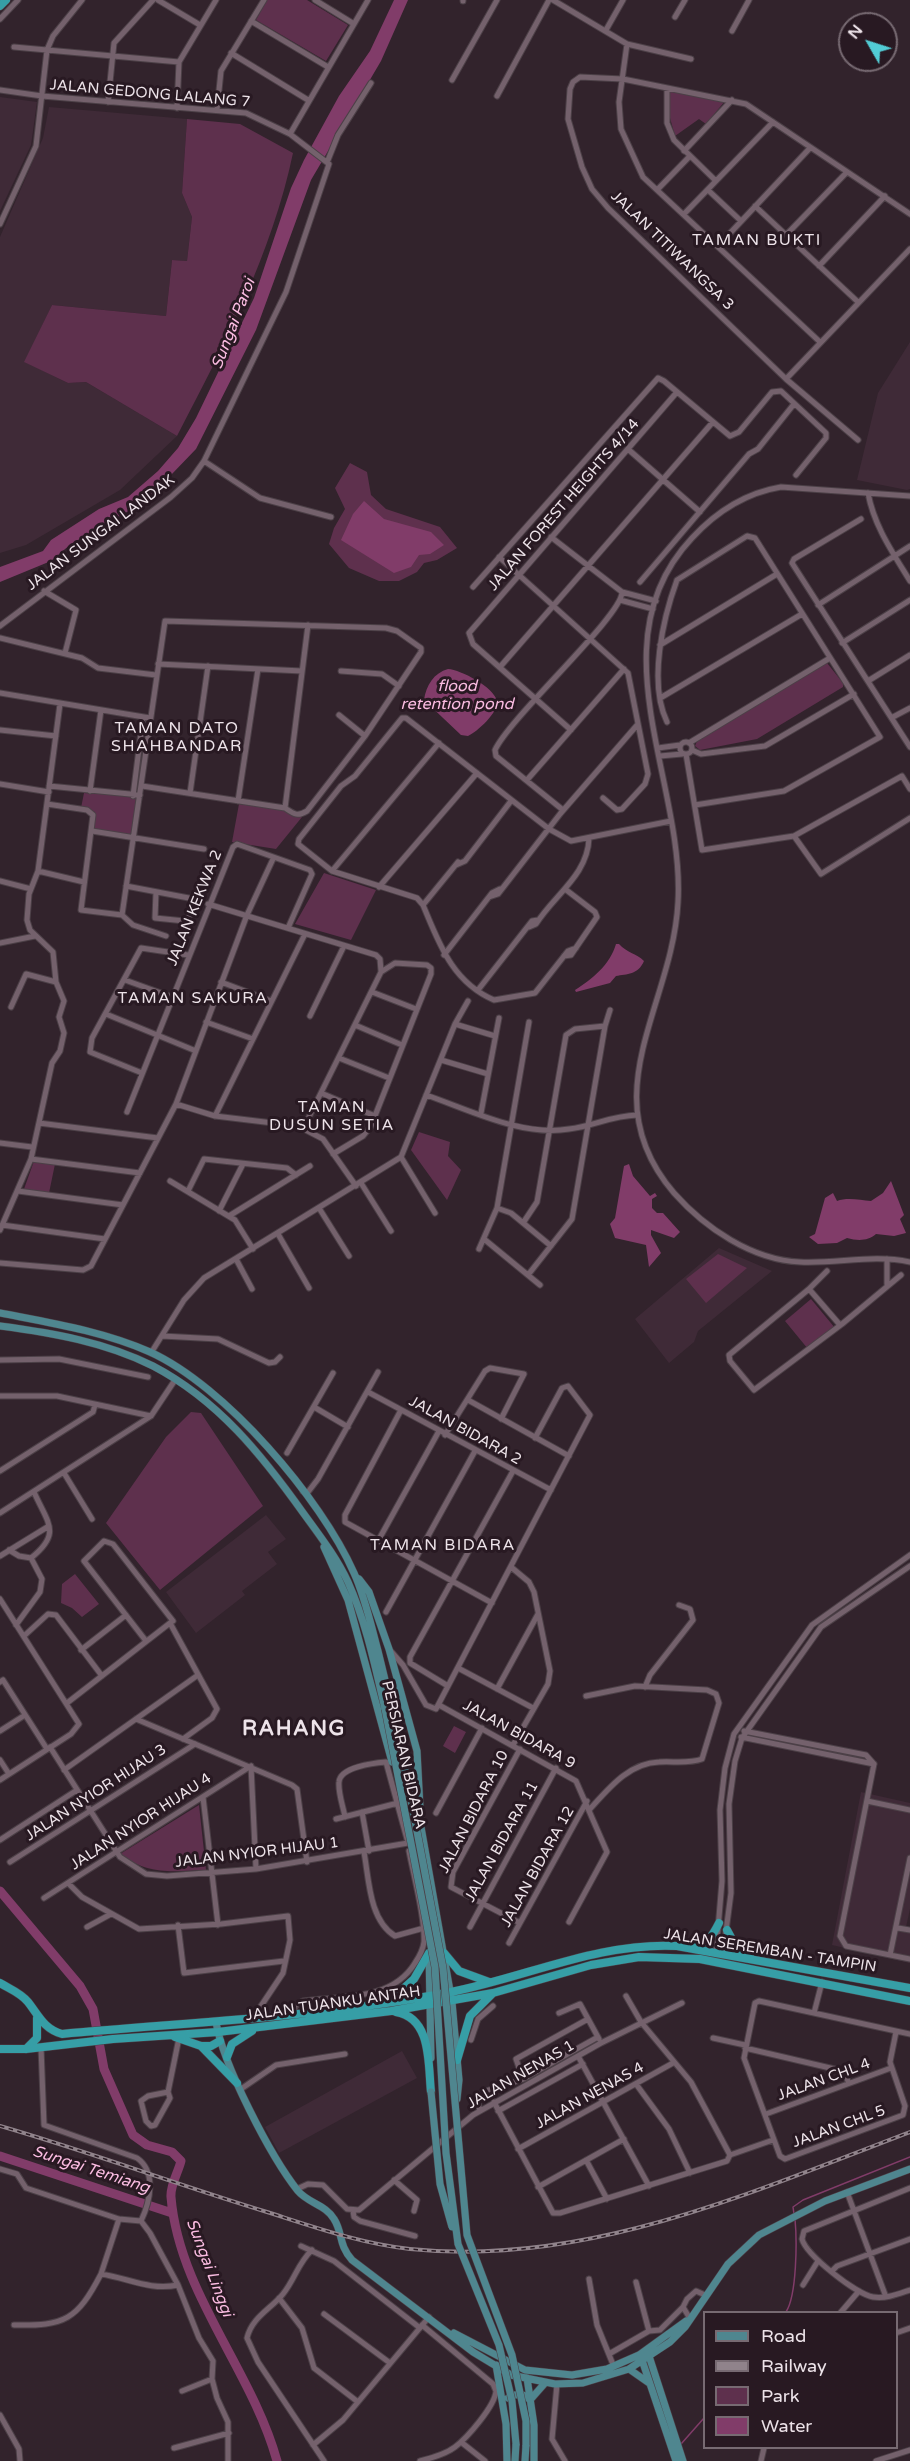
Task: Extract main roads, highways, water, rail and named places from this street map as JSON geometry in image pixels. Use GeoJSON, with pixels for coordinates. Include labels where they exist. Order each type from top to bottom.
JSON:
{"type":"FeatureCollection","features":[{"type":"Feature","properties":{"kind":"highway"},"geometry":{"type":"LineString","coordinates":[[0,6],[6,0]]}},
{"type":"Feature","properties":{"kind":"highway"},"geometry":{"type":"LineString","coordinates":[[677,1946],[706,1942],[712,1937],[719,1923]]}},
{"type":"Feature","properties":{"kind":"highway"},"geometry":{"type":"LineString","coordinates":[[727,1930],[735,1945],[756,1961]]}},
{"type":"Feature","properties":{"kind":"highway","name":"JALAN SEREMBAN - TAMPIN"},"geometry":{"type":"LineString","coordinates":[[450,1992],[623,1947],[677,1946],[910,1988]]}},
{"type":"Feature","properties":{"kind":"highway"},"geometry":{"type":"LineString","coordinates":[[390,2001],[414,1979],[429,1953]]}},
{"type":"Feature","properties":{"kind":"highway"},"geometry":{"type":"LineString","coordinates":[[444,1953],[459,1971],[491,1983]]}},
{"type":"Feature","properties":{"kind":"highway","name":"JALAN SEREMBAN - TAMPIN"},"geometry":{"type":"LineString","coordinates":[[452,2002],[564,1978],[619,1959],[656,1956],[699,1959],[910,2001]]}},
{"type":"Feature","properties":{"kind":"highway"},"geometry":{"type":"LineString","coordinates":[[0,1983],[17,1992],[28,2002],[37,2018],[37,2038],[26,2049]]}},
{"type":"Feature","properties":{"kind":"highway","name":"JALAN TUANKU ANTAH"},"geometry":{"type":"LineString","coordinates":[[37,2018],[54,2032],[76,2033],[253,2018],[450,1992]]}},
{"type":"Feature","properties":{"kind":"highway"},"geometry":{"type":"LineString","coordinates":[[457,2060],[470,2016],[493,1993]]}},
{"type":"Feature","properties":{"kind":"highway","name":"JALAN TUANKU ANTAH"},"geometry":{"type":"LineString","coordinates":[[0,2049],[26,2049],[168,2035],[219,2037],[259,2028],[452,2002]]}},
{"type":"Feature","properties":{"kind":"highway"},"geometry":{"type":"LineString","coordinates":[[391,2011],[408,2016],[419,2025],[423,2032],[430,2092]]}},
{"type":"Feature","properties":{"kind":"highway"},"geometry":{"type":"LineString","coordinates":[[227,2057],[232,2044],[259,2028]]}},
{"type":"Feature","properties":{"kind":"highway"},"geometry":{"type":"LineString","coordinates":[[168,2035],[201,2046],[211,2046],[219,2037]]}},
{"type":"Feature","properties":{"kind":"highway"},"geometry":{"type":"LineString","coordinates":[[201,2046],[239,2086]]}},
{"type":"Feature","properties":{"kind":"main road"},"geometry":{"type":"LineString","coordinates":[[0,1313],[62,1325],[111,1338],[151,1353],[202,1384],[246,1422],[302,1490],[336,1538],[355,1574]]}},
{"type":"Feature","properties":{"kind":"main road"},"geometry":{"type":"LineString","coordinates":[[0,1326],[61,1335],[113,1349],[153,1366],[175,1380],[207,1401],[229,1421],[255,1449],[315,1529]]}},
{"type":"Feature","properties":{"kind":"main road","name":"PERSIARAN BIDARA"},"geometry":{"type":"LineString","coordinates":[[315,1529],[337,1563],[356,1604],[385,1709],[428,1922],[441,2052],[446,2153],[458,2244]]}},
{"type":"Feature","properties":{"kind":"main road","name":"PERSIARAN BIDARA"},"geometry":{"type":"LineString","coordinates":[[315,1529],[348,1600],[369,1669],[392,1760],[429,1953],[430,2092],[440,2184],[458,2244]]}},
{"type":"Feature","properties":{"kind":"main road","name":"PERSIARAN BIDARA"},"geometry":{"type":"LineString","coordinates":[[355,1574],[369,1592],[389,1649],[417,1751],[421,1827],[452,2002],[459,2080],[455,2111]]}},
{"type":"Feature","properties":{"kind":"main road","name":"PERSIARAN BIDARA"},"geometry":{"type":"LineString","coordinates":[[355,1574],[392,1703],[443,1968],[455,2111]]}},
{"type":"Feature","properties":{"kind":"main road"},"geometry":{"type":"LineString","coordinates":[[430,1980],[438,1983],[447,1972]]}},
{"type":"Feature","properties":{"kind":"main road"},"geometry":{"type":"LineString","coordinates":[[216,2022],[219,2037],[239,2086],[297,2189],[334,2219],[342,2247],[352,2260],[444,2328],[472,2352],[511,2375],[545,2383],[583,2383],[629,2369],[641,2358]]}},
{"type":"Feature","properties":{"kind":"main road"},"geometry":{"type":"LineString","coordinates":[[431,2035],[442,2025],[454,2029]]}},
{"type":"Feature","properties":{"kind":"main road"},"geometry":{"type":"LineString","coordinates":[[455,2111],[467,2235],[512,2355],[526,2421],[525,2461]]}},
{"type":"Feature","properties":{"kind":"main road"},"geometry":{"type":"LineString","coordinates":[[444,2328],[525,2370],[572,2375],[614,2367],[641,2358],[677,2336],[728,2264],[749,2242],[801,2212],[910,2169]]}},
{"type":"Feature","properties":{"kind":"main road"},"geometry":{"type":"LineString","coordinates":[[458,2244],[499,2345],[512,2401],[516,2444],[515,2461]]}},
{"type":"Feature","properties":{"kind":"main road"},"geometry":{"type":"LineString","coordinates":[[648,2354],[679,2460]]}},
{"type":"Feature","properties":{"kind":"main road"},"geometry":{"type":"LineString","coordinates":[[495,2356],[504,2410],[507,2461]]}},
{"type":"Feature","properties":{"kind":"main road"},"geometry":{"type":"LineString","coordinates":[[641,2358],[676,2449]]}},
{"type":"Feature","properties":{"kind":"main road"},"geometry":{"type":"LineString","coordinates":[[629,2369],[649,2382]]}},
{"type":"Feature","properties":{"kind":"main road"},"geometry":{"type":"LineString","coordinates":[[525,2370],[530,2400],[534,2461]]}},
{"type":"Feature","properties":{"kind":"main road"},"geometry":{"type":"LineString","coordinates":[[530,2400],[545,2383]]}},
{"type":"Feature","properties":{"kind":"main road"},"geometry":{"type":"LineString","coordinates":[[504,2410],[509,2397],[517,2394],[524,2395],[530,2400]]}},
{"type":"Feature","properties":{"kind":"water"},"geometry":{"type":"Polygon","coordinates":[[[394,0],[408,0],[381,61],[311,180],[256,330],[196,449],[146,501],[71,544],[51,561],[0,582],[0,567],[43,551],[51,540],[99,509],[128,497],[158,471],[178,448],[196,418],[254,298],[291,188],[304,160],[339,96],[370,51],[394,0]]]}},
{"type":"Feature","properties":{"kind":"water"},"geometry":{"type":"Polygon","coordinates":[[[364,501],[384,519],[431,532],[444,545],[430,554],[419,555],[411,567],[394,573],[341,540],[353,514],[364,501]]]}},
{"type":"Feature","properties":{"kind":"water","name":"flood retention pond"},"geometry":{"type":"Polygon","coordinates":[[[448,669],[461,672],[484,685],[497,701],[495,711],[491,716],[468,736],[461,735],[424,700],[432,680],[439,673],[448,669]]]}},
{"type":"Feature","properties":{"kind":"water"},"geometry":{"type":"Polygon","coordinates":[[[616,944],[641,958],[644,961],[642,966],[632,973],[616,976],[610,983],[576,992],[575,990],[605,965],[616,944]]]}},
{"type":"Feature","properties":{"kind":"water"},"geometry":{"type":"Polygon","coordinates":[[[629,1164],[633,1176],[650,1196],[655,1193],[657,1196],[652,1199],[652,1208],[657,1213],[663,1213],[680,1232],[674,1238],[651,1230],[651,1235],[661,1253],[649,1267],[646,1245],[615,1238],[610,1224],[615,1218],[624,1166],[629,1164]]]}},
{"type":"Feature","properties":{"kind":"water"},"geometry":{"type":"Polygon","coordinates":[[[891,1181],[904,1215],[900,1219],[906,1233],[894,1236],[876,1234],[866,1239],[847,1238],[837,1243],[818,1244],[809,1237],[815,1234],[825,1198],[833,1193],[837,1201],[849,1199],[871,1201],[883,1193],[891,1181]]]}},
{"type":"Feature","properties":{"kind":"waterway","name":"Sungai Linggi"},"geometry":{"type":"LineString","coordinates":[[0,1891],[80,1986],[93,2009],[104,2069],[133,2135],[147,2145],[172,2152],[181,2161],[171,2197],[177,2232],[187,2266],[201,2299],[266,2427],[277,2461]]}},
{"type":"Feature","properties":{"kind":"waterway","name":"Sungai Temiang"},"geometry":{"type":"LineString","coordinates":[[0,2156],[172,2213]]}},
{"type":"Feature","properties":{"kind":"waterway"},"geometry":{"type":"LineString","coordinates":[[794,2214],[793,2207],[803,2200],[910,2157]]}},
{"type":"Feature","properties":{"kind":"waterway"},"geometry":{"type":"LineString","coordinates":[[786,2311],[794,2281],[795,2219]]}},
{"type":"Feature","properties":{"kind":"waterway"},"geometry":{"type":"LineString","coordinates":[[681,2444],[703,2419]]}},
{"type":"Feature","properties":{"kind":"railway"},"geometry":{"type":"LineString","coordinates":[[0,2126],[356,2239],[410,2249],[475,2252],[540,2247],[603,2236],[666,2220],[789,2179],[910,2132]]}},
{"type":"Feature","properties":{"kind":"district","name":"TAMAN BUKTI"},"geometry":{"type":"Point","coordinates":[757,241]}},
{"type":"Feature","properties":{"kind":"district","name":"TAMAN DATO SHAHBANDAR"},"geometry":{"type":"Point","coordinates":[177,738]}},
{"type":"Feature","properties":{"kind":"district","name":"TAMAN SAKURA"},"geometry":{"type":"Point","coordinates":[193,999]}},
{"type":"Feature","properties":{"kind":"district","name":"TAMAN DUSUN SETIA"},"geometry":{"type":"Point","coordinates":[332,1117]}},
{"type":"Feature","properties":{"kind":"district","name":"TAMAN BIDARA"},"geometry":{"type":"Point","coordinates":[443,1546]}},
{"type":"Feature","properties":{"kind":"district","name":"RAHANG"},"geometry":{"type":"Point","coordinates":[294,1729]}},
{"type":"Feature","properties":{"kind":"water label","name":"Sungai Paroi"},"geometry":{"type":"Point","coordinates":[234,324]}}]}
